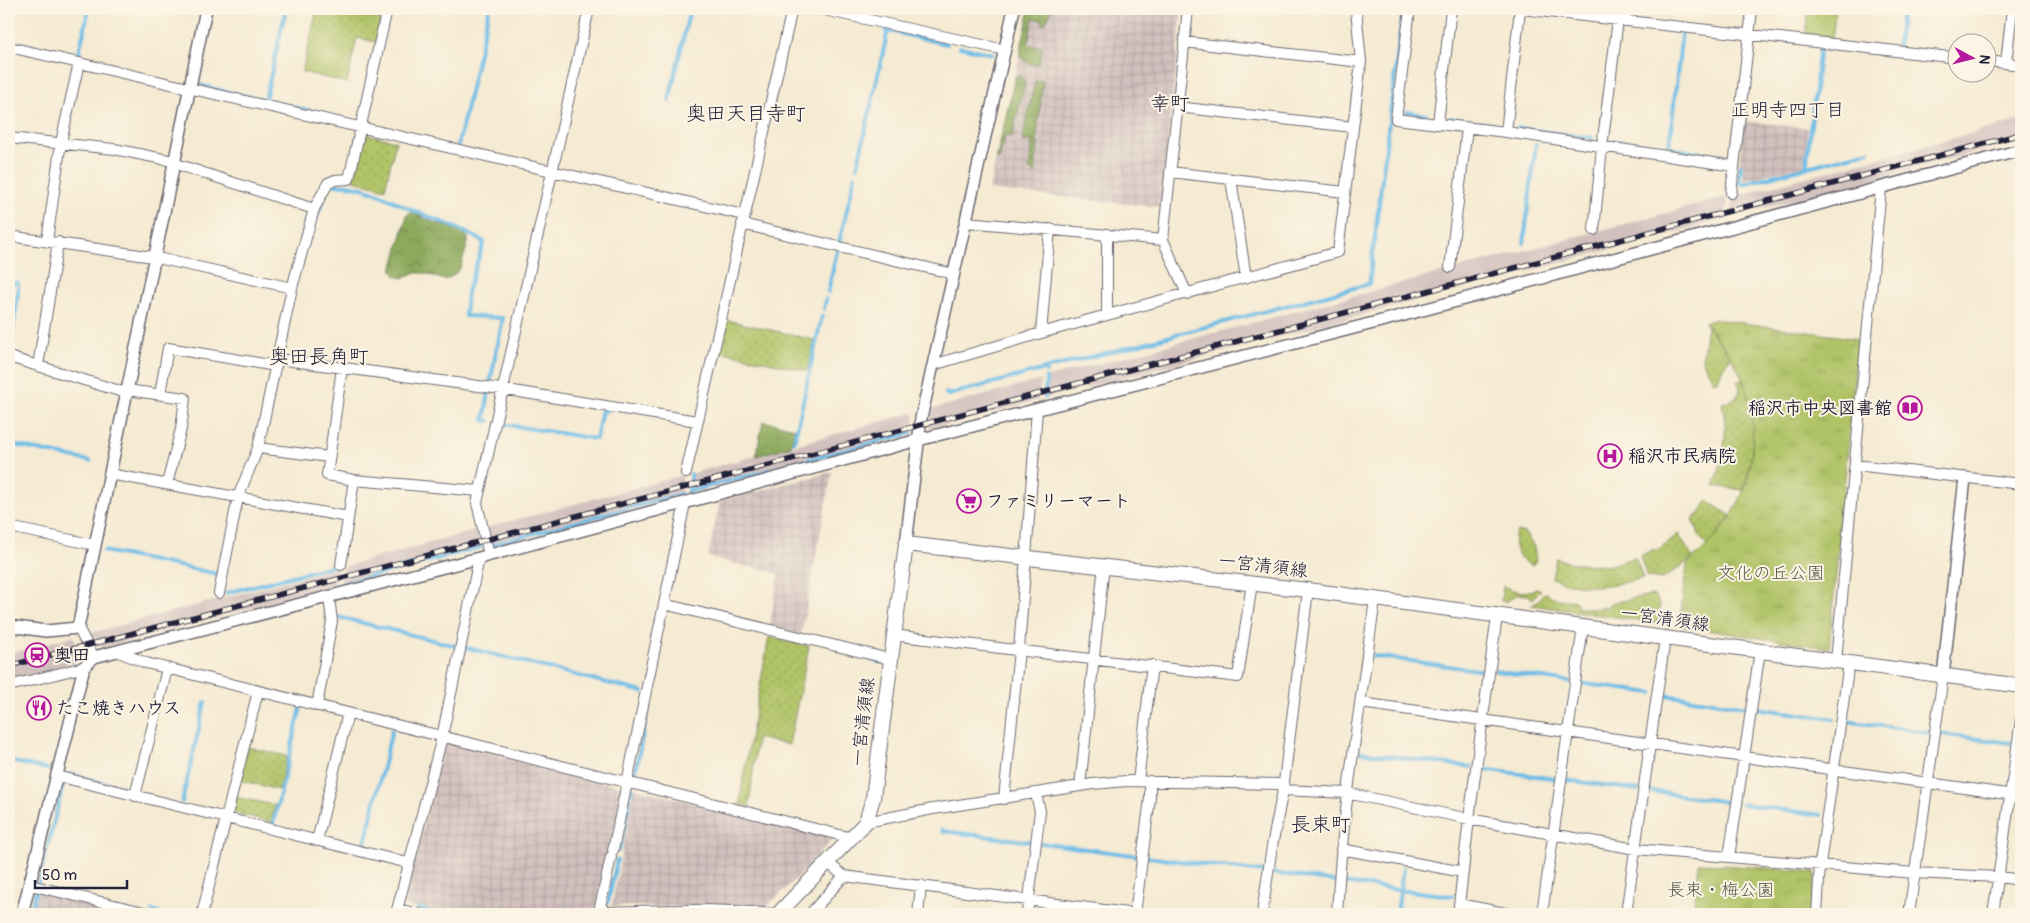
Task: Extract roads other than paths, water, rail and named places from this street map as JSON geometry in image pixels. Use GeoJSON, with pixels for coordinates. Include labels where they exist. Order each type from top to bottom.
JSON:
{"type":"FeatureCollection","features":[{"type":"Feature","properties":{"kind":"main road","name":"一宮清須線"},"geometry":{"type":"LineString","coordinates":[[778,914],[866,822],[873,798],[906,544],[1308,590],[2021,686]]}},
{"type":"Feature","properties":{"kind":"street"},"geometry":{"type":"LineString","coordinates":[[94,657],[78,628],[153,257],[206,9]]}},
{"type":"Feature","properties":{"kind":"street"},"geometry":{"type":"LineString","coordinates":[[219,593],[238,497],[258,448],[292,288],[314,209],[328,182],[349,179],[387,9]]}},
{"type":"Feature","properties":{"kind":"street"},"geometry":{"type":"LineString","coordinates":[[419,914],[397,912],[408,863],[411,858],[442,737],[484,557],[477,503],[479,491],[589,9]]}},
{"type":"Feature","properties":{"kind":"street"},"geometry":{"type":"LineString","coordinates":[[686,473],[792,9]]}},
{"type":"Feature","properties":{"kind":"street"},"geometry":{"type":"LineString","coordinates":[[820,9],[838,11],[1005,50]]}},
{"type":"Feature","properties":{"kind":"street"},"geometry":{"type":"LineString","coordinates":[[906,544],[918,440],[933,365],[1014,9]]}},
{"type":"Feature","properties":{"kind":"street"},"geometry":{"type":"LineString","coordinates":[[1187,294],[1163,240],[1188,9]]}},
{"type":"Feature","properties":{"kind":"street"},"geometry":{"type":"LineString","coordinates":[[933,365],[1041,333],[1338,252],[1361,62],[1356,9]]}},
{"type":"Feature","properties":{"kind":"street"},"geometry":{"type":"LineString","coordinates":[[1410,9],[1396,119],[1506,132],[1734,166]]}},
{"type":"Feature","properties":{"kind":"street"},"geometry":{"type":"LineString","coordinates":[[1438,124],[1452,9]]}},
{"type":"Feature","properties":{"kind":"street"},"geometry":{"type":"LineString","coordinates":[[1506,132],[1521,9],[1567,11],[1618,20],[1948,57]]}},
{"type":"Feature","properties":{"kind":"street"},"geometry":{"type":"LineString","coordinates":[[1731,193],[1752,9]]}},
{"type":"Feature","properties":{"kind":"street"},"geometry":{"type":"LineString","coordinates":[[2006,63],[2012,9]]}},
{"type":"Feature","properties":{"kind":"street"},"geometry":{"type":"LineString","coordinates":[[1594,230],[1618,20]]}},
{"type":"Feature","properties":{"kind":"street"},"geometry":{"type":"LineString","coordinates":[[1184,42],[1361,62]]}},
{"type":"Feature","properties":{"kind":"street"},"geometry":{"type":"LineString","coordinates":[[9,47],[552,171],[954,274]]}},
{"type":"Feature","properties":{"kind":"street"},"geometry":{"type":"LineString","coordinates":[[1998,62],[2021,65]]}},
{"type":"Feature","properties":{"kind":"street"},"geometry":{"type":"LineString","coordinates":[[47,241],[61,142],[79,63]]}},
{"type":"Feature","properties":{"kind":"street"},"geometry":{"type":"LineString","coordinates":[[1177,107],[1353,127]]}},
{"type":"Feature","properties":{"kind":"street"},"geometry":{"type":"LineString","coordinates":[[1450,267],[1467,128]]}},
{"type":"Feature","properties":{"kind":"street"},"geometry":{"type":"LineString","coordinates":[[9,138],[114,149],[173,162],[314,209]]}},
{"type":"Feature","properties":{"kind":"street"},"geometry":{"type":"LineString","coordinates":[[9,686],[84,667],[94,657],[484,557],[918,440],[2021,150]]}},
{"type":"Feature","properties":{"kind":"street"},"geometry":{"type":"LineString","coordinates":[[1170,172],[1345,192]]}},
{"type":"Feature","properties":{"kind":"street"},"geometry":{"type":"LineString","coordinates":[[1231,179],[1246,278]]}},
{"type":"Feature","properties":{"kind":"street"},"geometry":{"type":"LineString","coordinates":[[1817,914],[1820,864],[1833,769],[1855,465],[1882,188]]}},
{"type":"Feature","properties":{"kind":"street"},"geometry":{"type":"LineString","coordinates":[[966,222],[1163,240]]}},
{"type":"Feature","properties":{"kind":"street"},"geometry":{"type":"LineString","coordinates":[[1041,333],[1050,229]]}},
{"type":"Feature","properties":{"kind":"street"},"geometry":{"type":"LineString","coordinates":[[1107,234],[1107,315]]}},
{"type":"Feature","properties":{"kind":"street"},"geometry":{"type":"LineString","coordinates":[[9,236],[153,257],[292,288]]}},
{"type":"Feature","properties":{"kind":"street"},"geometry":{"type":"LineString","coordinates":[[38,366],[58,242]]}},
{"type":"Feature","properties":{"kind":"street"},"geometry":{"type":"LineString","coordinates":[[160,394],[168,348],[277,363],[342,368],[502,389],[697,421]]}},
{"type":"Feature","properties":{"kind":"street"},"geometry":{"type":"LineString","coordinates":[[9,357],[126,391],[185,398],[181,428],[167,484]]}},
{"type":"Feature","properties":{"kind":"street"},"geometry":{"type":"LineString","coordinates":[[342,368],[327,475],[354,480],[479,491]]}},
{"type":"Feature","properties":{"kind":"street"},"geometry":{"type":"LineString","coordinates":[[1004,799],[1019,650],[1037,410]]}},
{"type":"Feature","properties":{"kind":"street"},"geometry":{"type":"LineString","coordinates":[[258,448],[330,457]]}},
{"type":"Feature","properties":{"kind":"street"},"geometry":{"type":"LineString","coordinates":[[1855,465],[2021,484]]}},
{"type":"Feature","properties":{"kind":"street"},"geometry":{"type":"LineString","coordinates":[[109,474],[348,517]]}},
{"type":"Feature","properties":{"kind":"street"},"geometry":{"type":"LineString","coordinates":[[1909,914],[1942,676],[1965,478]]}},
{"type":"Feature","properties":{"kind":"street"},"geometry":{"type":"LineString","coordinates":[[341,565],[354,480]]}},
{"type":"Feature","properties":{"kind":"street"},"geometry":{"type":"LineString","coordinates":[[685,503],[628,783],[600,908],[606,913],[682,910],[773,914]]}},
{"type":"Feature","properties":{"kind":"street"},"geometry":{"type":"LineString","coordinates":[[9,527],[95,545]]}},
{"type":"Feature","properties":{"kind":"street"},"geometry":{"type":"LineString","coordinates":[[1080,786],[1104,566]]}},
{"type":"Feature","properties":{"kind":"street"},"geometry":{"type":"LineString","coordinates":[[893,635],[1152,665],[1238,677],[1252,583]]}},
{"type":"Feature","properties":{"kind":"street"},"geometry":{"type":"LineString","coordinates":[[1262,914],[1283,787],[1308,590]]}},
{"type":"Feature","properties":{"kind":"street"},"geometry":{"type":"LineString","coordinates":[[317,706],[332,621],[329,597]]}},
{"type":"Feature","properties":{"kind":"street"},"geometry":{"type":"LineString","coordinates":[[1337,914],[1347,793],[1375,599]]}},
{"type":"Feature","properties":{"kind":"street"},"geometry":{"type":"LineString","coordinates":[[664,604],[890,659]]}},
{"type":"Feature","properties":{"kind":"street"},"geometry":{"type":"LineString","coordinates":[[1498,616],[1469,819],[1459,909],[1510,914]]}},
{"type":"Feature","properties":{"kind":"street"},"geometry":{"type":"LineString","coordinates":[[9,626],[46,631],[78,628]]}},
{"type":"Feature","properties":{"kind":"street"},"geometry":{"type":"LineString","coordinates":[[1542,914],[1583,627]]}},
{"type":"Feature","properties":{"kind":"street"},"geometry":{"type":"LineString","coordinates":[[1626,914],[1665,638]]}},
{"type":"Feature","properties":{"kind":"street"},"geometry":{"type":"LineString","coordinates":[[1729,857],[1760,651]]}},
{"type":"Feature","properties":{"kind":"street"},"geometry":{"type":"LineString","coordinates":[[119,652],[167,669],[852,838]]}},
{"type":"Feature","properties":{"kind":"street"},"geometry":{"type":"LineString","coordinates":[[1138,781],[1152,665]]}},
{"type":"Feature","properties":{"kind":"street"},"geometry":{"type":"LineString","coordinates":[[22,914],[84,667]]}},
{"type":"Feature","properties":{"kind":"street"},"geometry":{"type":"LineString","coordinates":[[135,796],[167,669]]}},
{"type":"Feature","properties":{"kind":"street"},"geometry":{"type":"LineString","coordinates":[[202,914],[258,691]]}},
{"type":"Feature","properties":{"kind":"street"},"geometry":{"type":"LineString","coordinates":[[1361,703],[2021,796]]}},
{"type":"Feature","properties":{"kind":"street"},"geometry":{"type":"LineString","coordinates":[[317,841],[348,713]]}},
{"type":"Feature","properties":{"kind":"street"},"geometry":{"type":"LineString","coordinates":[[1993,914],[2021,720]]}},
{"type":"Feature","properties":{"kind":"street"},"geometry":{"type":"LineString","coordinates":[[57,776],[408,863]]}},
{"type":"Feature","properties":{"kind":"street"},"geometry":{"type":"LineString","coordinates":[[866,822],[933,809],[1080,786],[1138,781],[1283,787],[1347,793],[1469,819],[1636,849],[1820,864],[1914,874],[1999,877],[2021,880]]}},
{"type":"Feature","properties":{"kind":"street"},"geometry":{"type":"LineString","coordinates":[[828,862],[844,876],[1135,914],[1150,798],[1150,781]]}},
{"type":"Feature","properties":{"kind":"street"},"geometry":{"type":"LineString","coordinates":[[1026,914],[1040,811],[1036,794]]}},
{"type":"Feature","properties":{"kind":"street"},"geometry":{"type":"LineString","coordinates":[[1341,849],[1463,872]]}},
{"type":"Feature","properties":{"kind":"street"},"geometry":{"type":"LineString","coordinates":[[810,914],[844,876]]}},
{"type":"Feature","properties":{"kind":"street"},"geometry":{"type":"LineString","coordinates":[[30,885],[152,914]]}},
{"type":"Feature","properties":{"kind":"street"},"geometry":{"type":"LineString","coordinates":[[918,914],[921,885]]}},
{"type":"Feature","properties":{"kind":"waterway"},"geometry":{"type":"LineString","coordinates":[[78,57],[89,9]]}},
{"type":"Feature","properties":{"kind":"waterway"},"geometry":{"type":"LineString","coordinates":[[265,100],[286,9]]}},
{"type":"Feature","properties":{"kind":"waterway"},"geometry":{"type":"LineString","coordinates":[[458,145],[489,9]]}},
{"type":"Feature","properties":{"kind":"waterway"},"geometry":{"type":"LineString","coordinates":[[669,101],[690,9]]}},
{"type":"Feature","properties":{"kind":"waterway"},"geometry":{"type":"LineString","coordinates":[[1045,369],[1369,284],[1403,9]]}},
{"type":"Feature","properties":{"kind":"waterway"},"geometry":{"type":"LineString","coordinates":[[1898,46],[1902,9]]}},
{"type":"Feature","properties":{"kind":"waterway"},"geometry":{"type":"LineString","coordinates":[[803,10],[821,15]]}},
{"type":"Feature","properties":{"kind":"waterway"},"geometry":{"type":"LineString","coordinates":[[885,30],[947,44]]}},
{"type":"Feature","properties":{"kind":"waterway"},"geometry":{"type":"LineString","coordinates":[[857,168],[888,30]]}},
{"type":"Feature","properties":{"kind":"waterway"},"geometry":{"type":"LineString","coordinates":[[1669,148],[1682,31]]}},
{"type":"Feature","properties":{"kind":"waterway"},"geometry":{"type":"LineString","coordinates":[[9,41],[84,59]]}},
{"type":"Feature","properties":{"kind":"waterway"},"geometry":{"type":"LineString","coordinates":[[1806,168],[1820,46]]}},
{"type":"Feature","properties":{"kind":"waterway"},"geometry":{"type":"LineString","coordinates":[[960,47],[993,54]]}},
{"type":"Feature","properties":{"kind":"waterway"},"geometry":{"type":"LineString","coordinates":[[96,62],[109,65]]}},
{"type":"Feature","properties":{"kind":"waterway"},"geometry":{"type":"LineString","coordinates":[[199,85],[323,114]]}},
{"type":"Feature","properties":{"kind":"waterway"},"geometry":{"type":"LineString","coordinates":[[1407,112],[1426,115]]}},
{"type":"Feature","properties":{"kind":"waterway"},"geometry":{"type":"LineString","coordinates":[[1450,118],[1496,125]]}},
{"type":"Feature","properties":{"kind":"waterway"},"geometry":{"type":"LineString","coordinates":[[1518,128],[1592,138]]}},
{"type":"Feature","properties":{"kind":"waterway"},"geometry":{"type":"LineString","coordinates":[[1615,141],[1723,156]]}},
{"type":"Feature","properties":{"kind":"waterway"},"geometry":{"type":"LineString","coordinates":[[1524,243],[1536,143]]}},
{"type":"Feature","properties":{"kind":"waterway"},"geometry":{"type":"LineString","coordinates":[[1741,165],[1739,181],[1742,184],[1869,151]]}},
{"type":"Feature","properties":{"kind":"waterway"},"geometry":{"type":"LineString","coordinates":[[839,243],[855,176]]}},
{"type":"Feature","properties":{"kind":"waterway"},"geometry":{"type":"LineString","coordinates":[[334,185],[357,187],[377,193],[484,242],[467,292],[465,316],[503,318],[490,383]]}},
{"type":"Feature","properties":{"kind":"waterway"},"geometry":{"type":"LineString","coordinates":[[316,219],[324,200]]}},
{"type":"Feature","properties":{"kind":"waterway"},"geometry":{"type":"LineString","coordinates":[[9,268],[13,240]]}},
{"type":"Feature","properties":{"kind":"waterway"},"geometry":{"type":"LineString","coordinates":[[828,292],[837,251]]}},
{"type":"Feature","properties":{"kind":"waterway"},"geometry":{"type":"LineString","coordinates":[[9,282],[18,283],[10,351]]}},
{"type":"Feature","properties":{"kind":"waterway"},"geometry":{"type":"LineString","coordinates":[[824,309],[826,299]]}},
{"type":"Feature","properties":{"kind":"waterway"},"geometry":{"type":"LineString","coordinates":[[794,442],[822,316]]}},
{"type":"Feature","properties":{"kind":"waterway"},"geometry":{"type":"LineString","coordinates":[[946,393],[948,395],[1045,369],[1046,372]]}},
{"type":"Feature","properties":{"kind":"waterway"},"geometry":{"type":"LineString","coordinates":[[1045,398],[1046,378]]}},
{"type":"Feature","properties":{"kind":"waterway"},"geometry":{"type":"LineString","coordinates":[[489,392],[484,420],[489,421]]}},
{"type":"Feature","properties":{"kind":"waterway"},"geometry":{"type":"LineString","coordinates":[[502,424],[596,439],[602,410],[607,411]]}},
{"type":"Feature","properties":{"kind":"waterway"},"geometry":{"type":"LineString","coordinates":[[687,492],[911,433]]}},
{"type":"Feature","properties":{"kind":"waterway"},"geometry":{"type":"LineString","coordinates":[[9,444],[90,461]]}},
{"type":"Feature","properties":{"kind":"waterway"},"geometry":{"type":"LineString","coordinates":[[689,492],[691,474]]}},
{"type":"Feature","properties":{"kind":"waterway"},"geometry":{"type":"LineString","coordinates":[[491,545],[681,494]]}},
{"type":"Feature","properties":{"kind":"waterway"},"geometry":{"type":"LineString","coordinates":[[341,584],[481,547]]}},
{"type":"Feature","properties":{"kind":"waterway"},"geometry":{"type":"LineString","coordinates":[[104,551],[218,574],[218,578]]}},
{"type":"Feature","properties":{"kind":"waterway"},"geometry":{"type":"LineString","coordinates":[[226,593],[336,565],[337,556]]}},
{"type":"Feature","properties":{"kind":"waterway"},"geometry":{"type":"LineString","coordinates":[[325,607],[326,614],[328,615]]}},
{"type":"Feature","properties":{"kind":"waterway"},"geometry":{"type":"LineString","coordinates":[[334,616],[457,646]]}},
{"type":"Feature","properties":{"kind":"waterway"},"geometry":{"type":"LineString","coordinates":[[464,647],[643,692]]}},
{"type":"Feature","properties":{"kind":"waterway"},"geometry":{"type":"LineString","coordinates":[[1373,656],[1485,671]]}},
{"type":"Feature","properties":{"kind":"waterway"},"geometry":{"type":"LineString","coordinates":[[870,659],[880,662]]}},
{"type":"Feature","properties":{"kind":"waterway"},"geometry":{"type":"LineString","coordinates":[[1496,671],[1570,682]]}},
{"type":"Feature","properties":{"kind":"waterway"},"geometry":{"type":"LineString","coordinates":[[1579,683],[1652,693]]}},
{"type":"Feature","properties":{"kind":"waterway"},"geometry":{"type":"LineString","coordinates":[[1665,695],[1748,707]]}},
{"type":"Feature","properties":{"kind":"waterway"},"geometry":{"type":"LineString","coordinates":[[634,779],[650,697]]}},
{"type":"Feature","properties":{"kind":"waterway"},"geometry":{"type":"LineString","coordinates":[[182,802],[205,702]]}},
{"type":"Feature","properties":{"kind":"waterway"},"geometry":{"type":"LineString","coordinates":[[273,824],[301,707]]}},
{"type":"Feature","properties":{"kind":"waterway"},"geometry":{"type":"LineString","coordinates":[[1756,708],[1834,719]]}},
{"type":"Feature","properties":{"kind":"waterway"},"geometry":{"type":"LineString","coordinates":[[1846,721],[1932,733]]}},
{"type":"Feature","properties":{"kind":"waterway"},"geometry":{"type":"LineString","coordinates":[[364,847],[392,730]]}},
{"type":"Feature","properties":{"kind":"waterway"},"geometry":{"type":"LineString","coordinates":[[1940,734],[2011,743]]}},
{"type":"Feature","properties":{"kind":"waterway"},"geometry":{"type":"LineString","coordinates":[[1359,752],[1471,767]]}},
{"type":"Feature","properties":{"kind":"waterway"},"geometry":{"type":"LineString","coordinates":[[9,761],[47,769]]}},
{"type":"Feature","properties":{"kind":"waterway"},"geometry":{"type":"LineString","coordinates":[[1482,769],[1559,779]]}},
{"type":"Feature","properties":{"kind":"waterway"},"geometry":{"type":"LineString","coordinates":[[69,774],[132,790]]}},
{"type":"Feature","properties":{"kind":"waterway"},"geometry":{"type":"LineString","coordinates":[[1566,780],[1638,790]]}},
{"type":"Feature","properties":{"kind":"waterway"},"geometry":{"type":"LineString","coordinates":[[38,884],[64,782]]}},
{"type":"Feature","properties":{"kind":"waterway"},"geometry":{"type":"LineString","coordinates":[[631,793],[632,787]]}},
{"type":"Feature","properties":{"kind":"waterway"},"geometry":{"type":"LineString","coordinates":[[1650,791],[1735,803]]}},
{"type":"Feature","properties":{"kind":"waterway"},"geometry":{"type":"LineString","coordinates":[[619,850],[630,799]]}},
{"type":"Feature","properties":{"kind":"waterway"},"geometry":{"type":"LineString","coordinates":[[1742,804],[1821,815]]}},
{"type":"Feature","properties":{"kind":"waterway"},"geometry":{"type":"LineString","coordinates":[[942,829],[942,831],[1033,842]]}},
{"type":"Feature","properties":{"kind":"waterway"},"geometry":{"type":"LineString","coordinates":[[1041,843],[1140,856]]}},
{"type":"Feature","properties":{"kind":"waterway"},"geometry":{"type":"LineString","coordinates":[[1147,857],[1263,872]]}},
{"type":"Feature","properties":{"kind":"waterway"},"geometry":{"type":"LineString","coordinates":[[608,902],[617,860]]}},
{"type":"Feature","properties":{"kind":"waterway"},"geometry":{"type":"LineString","coordinates":[[1397,914],[1403,868]]}},
{"type":"Feature","properties":{"kind":"waterway"},"geometry":{"type":"LineString","coordinates":[[1273,873],[1336,882]]}},
{"type":"Feature","properties":{"kind":"waterway"},"geometry":{"type":"LineString","coordinates":[[1342,883],[1452,896]]}},
{"type":"Feature","properties":{"kind":"waterway"},"geometry":{"type":"LineString","coordinates":[[30,914],[36,891]]}},
{"type":"Feature","properties":{"kind":"waterway"},"geometry":{"type":"LineString","coordinates":[[418,909],[437,914]]}},
{"type":"Feature","properties":{"kind":"waterway"},"geometry":{"type":"LineString","coordinates":[[152,911],[164,914]]}},
{"type":"Feature","properties":{"kind":"railway"},"geometry":{"type":"LineString","coordinates":[[9,666],[2021,134]]}},
{"type":"Feature","properties":{"kind":"place","name":"稲沢市中央図書館"},"geometry":{"type":"Point","coordinates":[1910,408]}},
{"type":"Feature","properties":{"kind":"place","name":"稲沢市民病院"},"geometry":{"type":"Point","coordinates":[1610,456]}},
{"type":"Feature","properties":{"kind":"place","name":"ファミリーマート"},"geometry":{"type":"Point","coordinates":[969,501]}},
{"type":"Feature","properties":{"kind":"place","name":"奥田"},"geometry":{"type":"Point","coordinates":[37,655]}},
{"type":"Feature","properties":{"kind":"place","name":"たこ焼きハウス"},"geometry":{"type":"Point","coordinates":[39,708]}},
{"type":"Feature","properties":{"kind":"district","name":"幸町"},"geometry":{"type":"Point","coordinates":[1170,103]}},
{"type":"Feature","properties":{"kind":"district","name":"正明寺四丁目"},"geometry":{"type":"Point","coordinates":[1788,110]}},
{"type":"Feature","properties":{"kind":"district","name":"奥田天目寺町"},"geometry":{"type":"Point","coordinates":[746,113]}},
{"type":"Feature","properties":{"kind":"district","name":"奥田長角町"},"geometry":{"type":"Point","coordinates":[319,356]}},
{"type":"Feature","properties":{"kind":"district","name":"長束町"},"geometry":{"type":"Point","coordinates":[1321,824]}},
{"type":"Feature","properties":{"kind":"park label","name":"文化の丘公園"},"geometry":{"type":"Point","coordinates":[1771,573]}},
{"type":"Feature","properties":{"kind":"park label","name":"長束・梅公園"},"geometry":{"type":"Point","coordinates":[1721,890]}}]}
